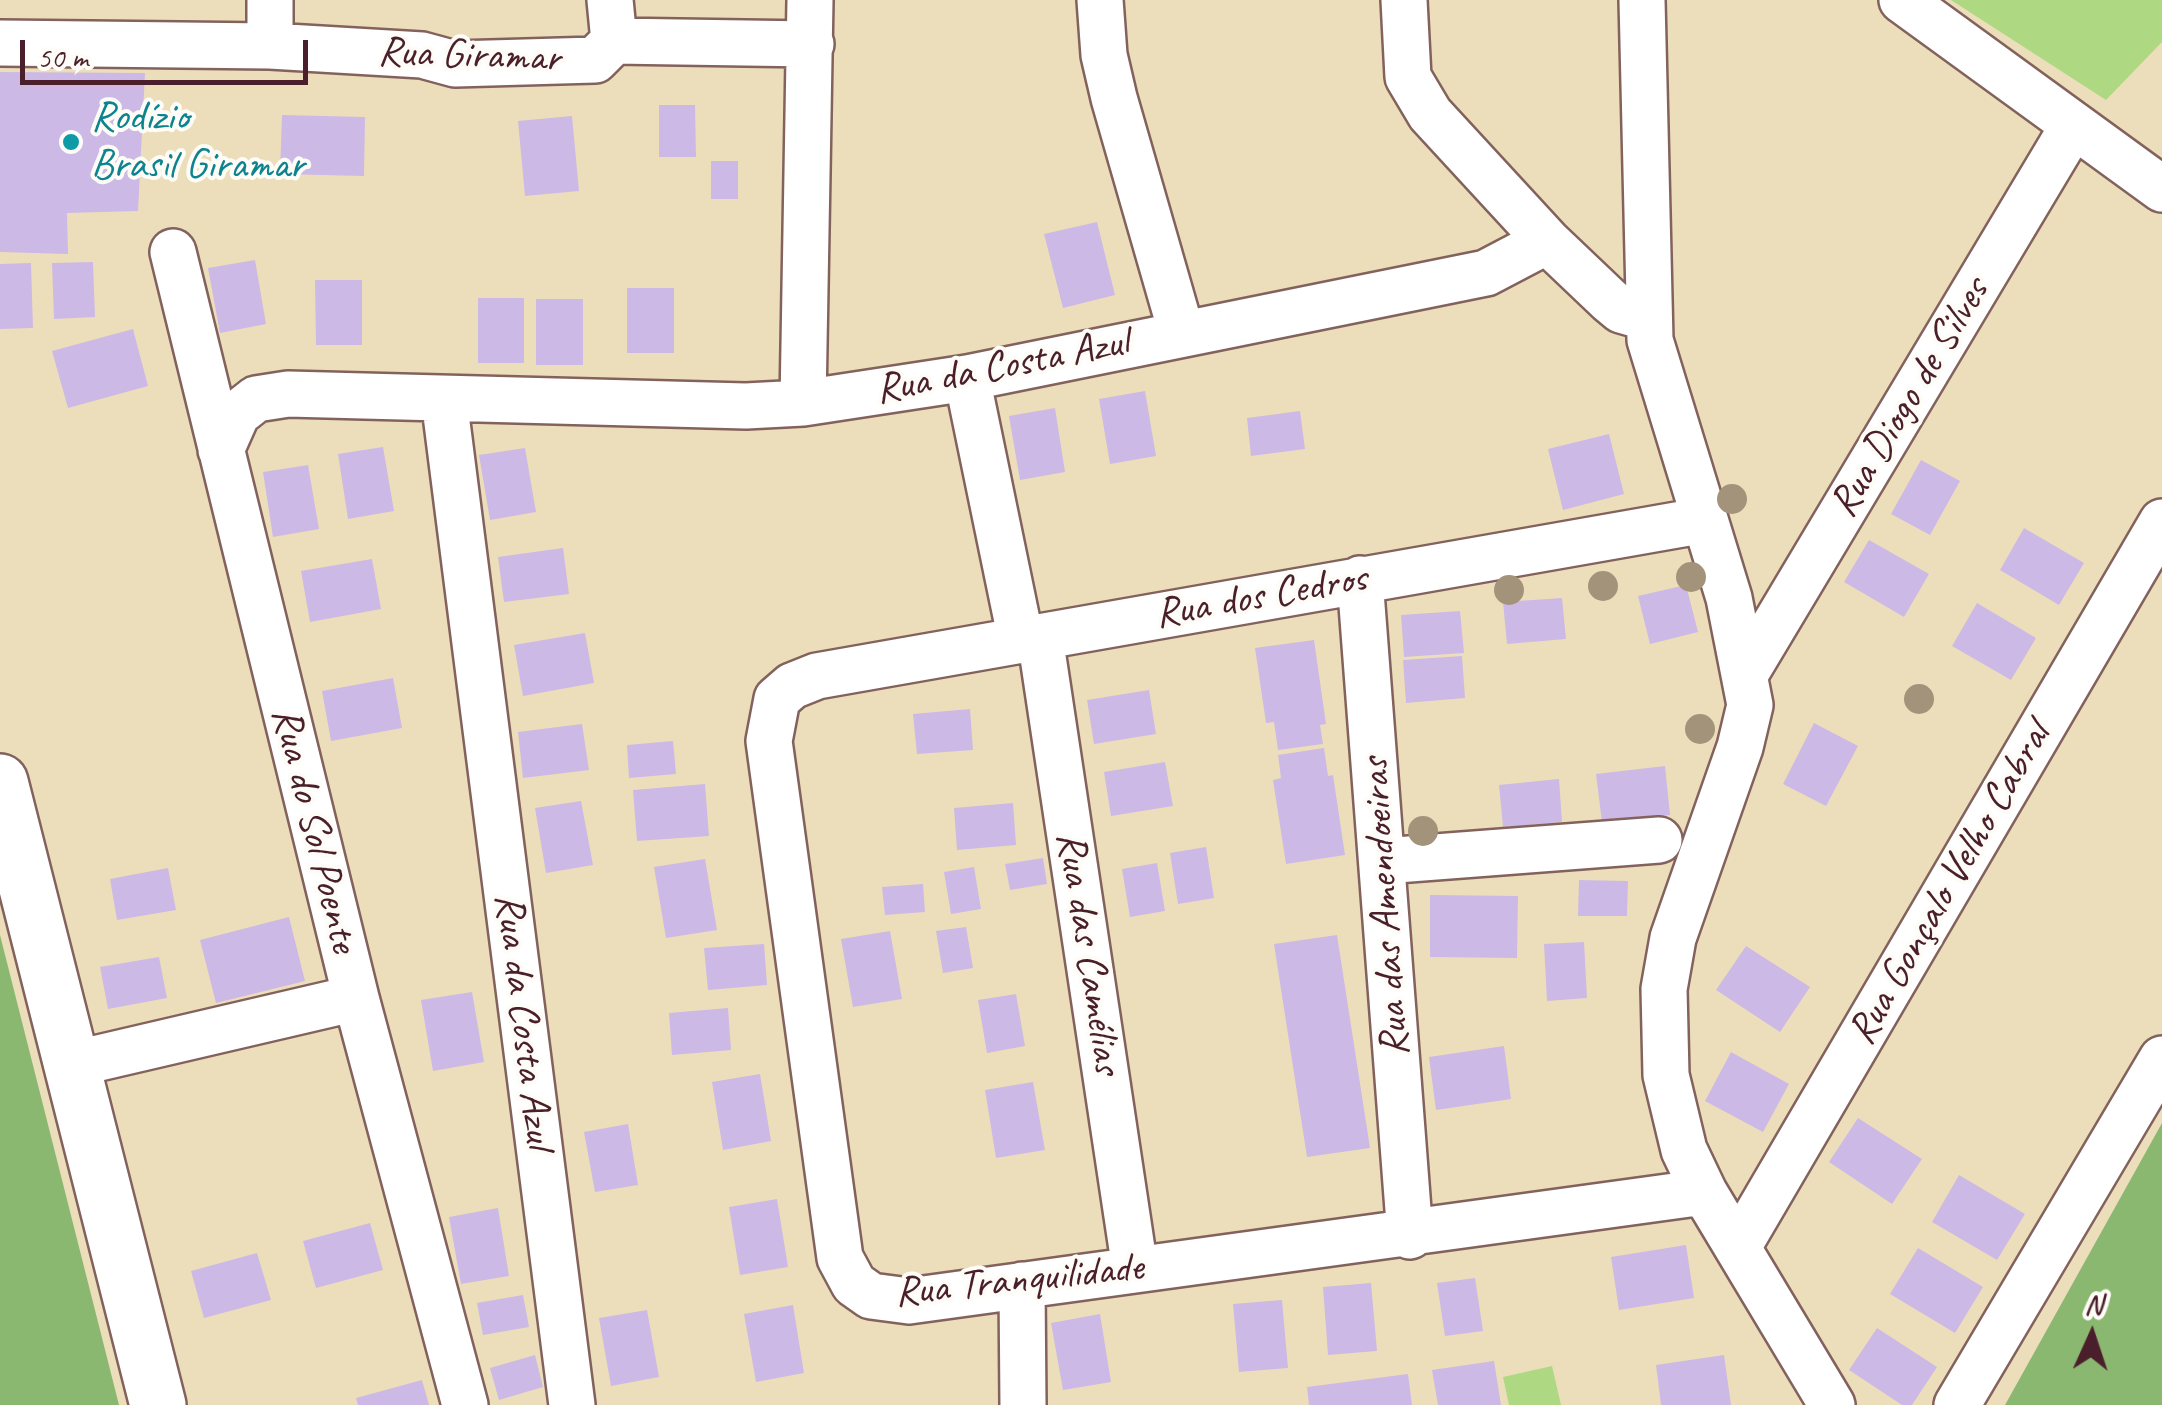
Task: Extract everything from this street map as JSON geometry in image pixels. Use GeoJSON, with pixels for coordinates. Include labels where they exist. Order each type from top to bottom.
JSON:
{"type":"FeatureCollection","features":[{"type":"Feature","properties":{"kind":"main road"},"geometry":{"type":"LineString","coordinates":[[0,782],[158,1405]]}},
{"type":"Feature","properties":{"kind":"street"},"geometry":{"type":"LineString","coordinates":[[270,0],[270,46]]}},
{"type":"Feature","properties":{"kind":"street"},"geometry":{"type":"LineString","coordinates":[[1100,0],[1104,55],[1114,98],[1181,332]]}},
{"type":"Feature","properties":{"kind":"street"},"geometry":{"type":"LineString","coordinates":[[1404,0],[1404,58],[1417,97],[1547,241],[1621,310],[1649,318]]}},
{"type":"Feature","properties":{"kind":"street"},"geometry":{"type":"LineString","coordinates":[[1642,0],[1649,318],[1655,363],[1747,671],[1750,705],[1740,747],[1674,938],[1664,990],[1666,1076],[1684,1150],[1704,1192],[1832,1405]]}},
{"type":"Feature","properties":{"kind":"street"},"geometry":{"type":"LineString","coordinates":[[1902,0],[2162,188]]}},
{"type":"Feature","properties":{"kind":"street","name":"Rua Giramar"},"geometry":{"type":"LineString","coordinates":[[0,43],[270,46],[422,55],[455,64],[594,60],[612,21],[811,22]]}},
{"type":"Feature","properties":{"kind":"street"},"geometry":{"type":"LineString","coordinates":[[803,402],[811,22]]}},
{"type":"Feature","properties":{"kind":"street","name":"Rua Diogo de Silves"},"geometry":{"type":"LineString","coordinates":[[1747,671],[2073,126]]}},
{"type":"Feature","properties":{"kind":"street","name":"Rua da Costa Azul"},"geometry":{"type":"LineString","coordinates":[[220,450],[238,414],[256,399],[288,394],[746,406],[803,402],[967,378],[1486,273],[1547,241]]}},
{"type":"Feature","properties":{"kind":"street","name":"Rua do Sol Poente"},"geometry":{"type":"LineString","coordinates":[[172,252],[356,998],[465,1405]]}},
{"type":"Feature","properties":{"kind":"street","name":"Rua das Camélias"},"geometry":{"type":"LineString","coordinates":[[967,378],[1031,638],[1135,1270]]}},
{"type":"Feature","properties":{"kind":"street","name":"Rua da Costa Azul"},"geometry":{"type":"LineString","coordinates":[[444,399],[572,1405]]}},
{"type":"Feature","properties":{"kind":"street","name":"Rua dos Cedros"},"geometry":{"type":"LineString","coordinates":[[817,676],[1705,520]]}},
{"type":"Feature","properties":{"kind":"street","name":"Rua Gonçalo Velho Cabral"},"geometry":{"type":"LineString","coordinates":[[1738,1246],[2162,522]]}},
{"type":"Feature","properties":{"kind":"street","name":"Rua das Amendoeiras"},"geometry":{"type":"LineString","coordinates":[[1360,579],[1410,1236]]}},
{"type":"Feature","properties":{"kind":"street","name":"Rua Tranquilidade"},"geometry":{"type":"LineString","coordinates":[[817,676],[792,686],[777,699],[769,740],[840,1258],[854,1284],[872,1296],[909,1301],[1410,1236],[1704,1192]]}},
{"type":"Feature","properties":{"kind":"street"},"geometry":{"type":"LineString","coordinates":[[1383,860],[1659,840]]}},
{"type":"Feature","properties":{"kind":"street"},"geometry":{"type":"LineString","coordinates":[[73,1064],[356,998]]}},
{"type":"Feature","properties":{"kind":"street"},"geometry":{"type":"LineString","coordinates":[[1957,1405],[2162,1059]]}},
{"type":"Feature","properties":{"kind":"street"},"geometry":{"type":"LineString","coordinates":[[1022,1285],[1023,1405]]}},
{"type":"Feature","properties":{"kind":"green space"},"geometry":{"type":"Polygon","coordinates":[[[1951,0],[2162,0],[2162,42],[2106,100],[1951,0]]]}},
{"type":"Feature","properties":{"kind":"green space"},"geometry":{"type":"Polygon","coordinates":[[[0,935],[119,1405],[0,1405],[0,935]]]}},
{"type":"Feature","properties":{"kind":"green space"},"geometry":{"type":"Polygon","coordinates":[[[2162,1123],[2162,1405],[2005,1405],[2162,1123]]]}},
{"type":"Feature","properties":{"kind":"green space"},"geometry":{"type":"Polygon","coordinates":[[[1552,1366],[1561,1405],[1509,1405],[1503,1377],[1552,1366]]]}},
{"type":"Feature","properties":{"kind":"building","name":"Rodízio Brasil Giramar"},"geometry":{"type":"Polygon","coordinates":[[[0,72],[145,73],[138,211],[67,213],[68,254],[0,252],[0,72]]]}},
{"type":"Feature","properties":{"kind":"building"},"geometry":{"type":"Polygon","coordinates":[[[659,105],[695,105],[696,157],[659,157],[659,105]]]}},
{"type":"Feature","properties":{"kind":"building"},"geometry":{"type":"Polygon","coordinates":[[[282,115],[365,117],[364,176],[280,174],[282,115]]]}},
{"type":"Feature","properties":{"kind":"building"},"geometry":{"type":"Polygon","coordinates":[[[572,116],[579,191],[525,196],[518,121],[572,116]]]}},
{"type":"Feature","properties":{"kind":"building"},"geometry":{"type":"Polygon","coordinates":[[[711,161],[738,161],[738,199],[711,199],[711,161]]]}},
{"type":"Feature","properties":{"kind":"building"},"geometry":{"type":"Polygon","coordinates":[[[1097,222],[1115,295],[1063,308],[1044,234],[1097,222]]]}},
{"type":"Feature","properties":{"kind":"building"},"geometry":{"type":"Polygon","coordinates":[[[255,260],[266,324],[220,333],[208,268],[255,260]]]}},
{"type":"Feature","properties":{"kind":"building"},"geometry":{"type":"Polygon","coordinates":[[[93,262],[95,317],[54,319],[52,263],[93,262]]]}},
{"type":"Feature","properties":{"kind":"building"},"geometry":{"type":"Polygon","coordinates":[[[31,263],[33,328],[0,329],[0,264],[31,263]]]}},
{"type":"Feature","properties":{"kind":"building"},"geometry":{"type":"Polygon","coordinates":[[[315,280],[362,280],[362,345],[316,345],[315,280]]]}},
{"type":"Feature","properties":{"kind":"building"},"geometry":{"type":"Polygon","coordinates":[[[627,288],[674,288],[674,353],[627,353],[627,288]]]}},
{"type":"Feature","properties":{"kind":"building"},"geometry":{"type":"Polygon","coordinates":[[[478,298],[524,298],[524,363],[478,363],[478,298]]]}},
{"type":"Feature","properties":{"kind":"building"},"geometry":{"type":"Polygon","coordinates":[[[536,299],[583,299],[583,365],[536,365],[536,299]]]}},
{"type":"Feature","properties":{"kind":"building"},"geometry":{"type":"Polygon","coordinates":[[[133,329],[148,386],[68,408],[52,351],[133,329]]]}},
{"type":"Feature","properties":{"kind":"building"},"geometry":{"type":"Polygon","coordinates":[[[1145,391],[1156,456],[1110,464],[1099,399],[1145,391]]]}},
{"type":"Feature","properties":{"kind":"building"},"geometry":{"type":"Polygon","coordinates":[[[1055,408],[1065,472],[1020,480],[1009,416],[1055,408]]]}},
{"type":"Feature","properties":{"kind":"building"},"geometry":{"type":"Polygon","coordinates":[[[1300,411],[1305,449],[1251,456],[1247,418],[1300,411]]]}},
{"type":"Feature","properties":{"kind":"building"},"geometry":{"type":"Polygon","coordinates":[[[1609,434],[1624,494],[1563,510],[1548,449],[1609,434]]]}},
{"type":"Feature","properties":{"kind":"building"},"geometry":{"type":"Polygon","coordinates":[[[383,447],[394,511],[348,519],[338,454],[383,447]]]}},
{"type":"Feature","properties":{"kind":"building"},"geometry":{"type":"Polygon","coordinates":[[[525,448],[536,512],[490,520],[479,455],[525,448]]]}},
{"type":"Feature","properties":{"kind":"building"},"geometry":{"type":"Polygon","coordinates":[[[1921,460],[1960,481],[1930,535],[1891,514],[1921,460]]]}},
{"type":"Feature","properties":{"kind":"building"},"geometry":{"type":"Polygon","coordinates":[[[308,465],[319,529],[273,537],[263,472],[308,465]]]}},
{"type":"Feature","properties":{"kind":"building"},"geometry":{"type":"Polygon","coordinates":[[[2024,528],[2084,563],[2059,605],[2000,570],[2024,528]]]}},
{"type":"Feature","properties":{"kind":"building"},"geometry":{"type":"Polygon","coordinates":[[[1869,540],[1929,574],[1904,617],[1844,582],[1869,540]]]}},
{"type":"Feature","properties":{"kind":"building"},"geometry":{"type":"Polygon","coordinates":[[[563,548],[569,594],[504,602],[498,557],[563,548]]]}},
{"type":"Feature","properties":{"kind":"building"},"geometry":{"type":"Polygon","coordinates":[[[372,559],[381,609],[310,622],[301,571],[372,559]]]}},
{"type":"Feature","properties":{"kind":"building"},"geometry":{"type":"Polygon","coordinates":[[[1686,585],[1698,632],[1650,644],[1638,596],[1686,585]]]}},
{"type":"Feature","properties":{"kind":"building"},"geometry":{"type":"Polygon","coordinates":[[[1562,598],[1566,639],[1507,644],[1503,602],[1562,598]]]}},
{"type":"Feature","properties":{"kind":"building"},"geometry":{"type":"Polygon","coordinates":[[[1977,603],[2036,638],[2011,680],[1952,646],[1977,603]]]}},
{"type":"Feature","properties":{"kind":"building"},"geometry":{"type":"Polygon","coordinates":[[[1460,611],[1464,653],[1404,657],[1401,615],[1460,611]]]}},
{"type":"Feature","properties":{"kind":"building"},"geometry":{"type":"Polygon","coordinates":[[[585,633],[594,683],[523,696],[514,645],[585,633]]]}},
{"type":"Feature","properties":{"kind":"building"},"geometry":{"type":"Polygon","coordinates":[[[1314,640],[1326,724],[1320,725],[1323,744],[1278,750],[1274,722],[1266,723],[1255,648],[1314,640]]]}},
{"type":"Feature","properties":{"kind":"building"},"geometry":{"type":"Polygon","coordinates":[[[1462,656],[1465,698],[1406,703],[1403,660],[1462,656]]]}},
{"type":"Feature","properties":{"kind":"building"},"geometry":{"type":"Polygon","coordinates":[[[393,678],[402,728],[331,741],[322,691],[393,678]]]}},
{"type":"Feature","properties":{"kind":"building"},"geometry":{"type":"Polygon","coordinates":[[[1149,690],[1156,734],[1094,744],[1087,700],[1149,690]]]}},
{"type":"Feature","properties":{"kind":"building"},"geometry":{"type":"Polygon","coordinates":[[[970,709],[973,750],[917,754],[913,714],[970,709]]]}},
{"type":"Feature","properties":{"kind":"building"},"geometry":{"type":"Polygon","coordinates":[[[1814,723],[1858,746],[1826,806],[1783,784],[1814,723]]]}},
{"type":"Feature","properties":{"kind":"building"},"geometry":{"type":"Polygon","coordinates":[[[582,724],[589,770],[523,778],[518,732],[582,724]]]}},
{"type":"Feature","properties":{"kind":"building"},"geometry":{"type":"Polygon","coordinates":[[[673,741],[676,774],[629,778],[627,745],[673,741]]]}},
{"type":"Feature","properties":{"kind":"building"},"geometry":{"type":"Polygon","coordinates":[[[1324,748],[1328,776],[1333,775],[1345,855],[1286,864],[1273,780],[1281,778],[1278,755],[1324,748]]]}},
{"type":"Feature","properties":{"kind":"building"},"geometry":{"type":"Polygon","coordinates":[[[1165,762],[1173,806],[1111,816],[1104,772],[1165,762]]]}},
{"type":"Feature","properties":{"kind":"building"},"geometry":{"type":"Polygon","coordinates":[[[1665,766],[1670,815],[1602,822],[1596,774],[1665,766]]]}},
{"type":"Feature","properties":{"kind":"building"},"geometry":{"type":"Polygon","coordinates":[[[1559,779],[1562,822],[1503,827],[1499,785],[1559,779]]]}},
{"type":"Feature","properties":{"kind":"building"},"geometry":{"type":"Polygon","coordinates":[[[705,784],[709,836],[637,841],[633,790],[705,784]]]}},
{"type":"Feature","properties":{"kind":"building"},"geometry":{"type":"Polygon","coordinates":[[[581,801],[593,865],[546,873],[535,808],[581,801]]]}},
{"type":"Feature","properties":{"kind":"building"},"geometry":{"type":"Polygon","coordinates":[[[1013,803],[1016,845],[957,850],[954,808],[1013,803]]]}},
{"type":"Feature","properties":{"kind":"building"},"geometry":{"type":"Polygon","coordinates":[[[1206,847],[1214,898],[1178,904],[1170,853],[1206,847]]]}},
{"type":"Feature","properties":{"kind":"building"},"geometry":{"type":"Polygon","coordinates":[[[1043,858],[1047,884],[1010,890],[1005,864],[1043,858]]]}},
{"type":"Feature","properties":{"kind":"building"},"geometry":{"type":"Polygon","coordinates":[[[705,859],[717,930],[666,938],[654,867],[705,859]]]}},
{"type":"Feature","properties":{"kind":"building"},"geometry":{"type":"Polygon","coordinates":[[[1157,863],[1165,911],[1130,917],[1122,869],[1157,863]]]}},
{"type":"Feature","properties":{"kind":"building"},"geometry":{"type":"Polygon","coordinates":[[[974,867],[981,909],[951,914],[944,872],[974,867]]]}},
{"type":"Feature","properties":{"kind":"building"},"geometry":{"type":"Polygon","coordinates":[[[168,868],[176,910],[117,920],[110,879],[168,868]]]}},
{"type":"Feature","properties":{"kind":"building"},"geometry":{"type":"Polygon","coordinates":[[[1579,880],[1628,881],[1627,916],[1578,916],[1579,880]]]}},
{"type":"Feature","properties":{"kind":"building"},"geometry":{"type":"Polygon","coordinates":[[[923,884],[925,912],[885,915],[882,887],[923,884]]]}},
{"type":"Feature","properties":{"kind":"building"},"geometry":{"type":"Polygon","coordinates":[[[1430,895],[1518,896],[1517,958],[1430,957],[1430,895]]]}},
{"type":"Feature","properties":{"kind":"building"},"geometry":{"type":"Polygon","coordinates":[[[289,917],[305,981],[216,1003],[200,940],[289,917]]]}},
{"type":"Feature","properties":{"kind":"building"},"geometry":{"type":"Polygon","coordinates":[[[966,927],[973,968],[943,973],[936,931],[966,927]]]}},
{"type":"Feature","properties":{"kind":"building"},"geometry":{"type":"Polygon","coordinates":[[[890,931],[902,999],[853,1007],[841,939],[890,931]]]}},
{"type":"Feature","properties":{"kind":"building"},"geometry":{"type":"Polygon","coordinates":[[[1337,935],[1370,1148],[1307,1157],[1274,944],[1337,935]]]}},
{"type":"Feature","properties":{"kind":"building"},"geometry":{"type":"Polygon","coordinates":[[[1584,942],[1587,998],[1547,1001],[1544,944],[1584,942]]]}},
{"type":"Feature","properties":{"kind":"building"},"geometry":{"type":"Polygon","coordinates":[[[764,944],[767,985],[708,990],[704,948],[764,944]]]}},
{"type":"Feature","properties":{"kind":"building"},"geometry":{"type":"Polygon","coordinates":[[[1746,946],[1810,987],[1780,1032],[1716,990],[1746,946]]]}},
{"type":"Feature","properties":{"kind":"building"},"geometry":{"type":"Polygon","coordinates":[[[159,957],[167,998],[108,1009],[100,967],[159,957]]]}},
{"type":"Feature","properties":{"kind":"building"},"geometry":{"type":"Polygon","coordinates":[[[472,992],[484,1062],[433,1071],[421,1000],[472,992]]]}},
{"type":"Feature","properties":{"kind":"building"},"geometry":{"type":"Polygon","coordinates":[[[1016,994],[1025,1046],[987,1053],[978,1000],[1016,994]]]}},
{"type":"Feature","properties":{"kind":"building"},"geometry":{"type":"Polygon","coordinates":[[[728,1008],[731,1050],[672,1055],[669,1013],[728,1008]]]}},
{"type":"Feature","properties":{"kind":"building"},"geometry":{"type":"Polygon","coordinates":[[[1504,1046],[1511,1099],[1436,1110],[1429,1057],[1504,1046]]]}},
{"type":"Feature","properties":{"kind":"building"},"geometry":{"type":"Polygon","coordinates":[[[1731,1052],[1789,1084],[1763,1132],[1705,1101],[1731,1052]]]}},
{"type":"Feature","properties":{"kind":"building"},"geometry":{"type":"Polygon","coordinates":[[[760,1074],[771,1141],[723,1150],[712,1082],[760,1074]]]}},
{"type":"Feature","properties":{"kind":"building"},"geometry":{"type":"Polygon","coordinates":[[[1033,1082],[1045,1150],[996,1158],[985,1090],[1033,1082]]]}},
{"type":"Feature","properties":{"kind":"building"},"geometry":{"type":"Polygon","coordinates":[[[1858,1118],[1922,1159],[1892,1204],[1829,1162],[1858,1118]]]}},
{"type":"Feature","properties":{"kind":"building"},"geometry":{"type":"Polygon","coordinates":[[[628,1124],[638,1185],[595,1192],[584,1132],[628,1124]]]}},
{"type":"Feature","properties":{"kind":"building"},"geometry":{"type":"Polygon","coordinates":[[[1959,1175],[2025,1214],[1997,1260],[1932,1222],[1959,1175]]]}},
{"type":"Feature","properties":{"kind":"building"},"geometry":{"type":"Polygon","coordinates":[[[777,1199],[788,1267],[740,1275],[729,1207],[777,1199]]]}},
{"type":"Feature","properties":{"kind":"building"},"geometry":{"type":"Polygon","coordinates":[[[498,1208],[509,1276],[461,1284],[449,1217],[498,1208]]]}},
{"type":"Feature","properties":{"kind":"building"},"geometry":{"type":"Polygon","coordinates":[[[370,1223],[383,1270],[316,1288],[303,1241],[370,1223]]]}},
{"type":"Feature","properties":{"kind":"building"},"geometry":{"type":"Polygon","coordinates":[[[1686,1245],[1694,1298],[1619,1310],[1611,1257],[1686,1245]]]}},
{"type":"Feature","properties":{"kind":"building"},"geometry":{"type":"Polygon","coordinates":[[[1918,1248],[1983,1287],[1955,1333],[1890,1294],[1918,1248]]]}},
{"type":"Feature","properties":{"kind":"building"},"geometry":{"type":"Polygon","coordinates":[[[257,1253],[271,1300],[204,1318],[191,1271],[257,1253]]]}},
{"type":"Feature","properties":{"kind":"building"},"geometry":{"type":"Polygon","coordinates":[[[1475,1278],[1483,1331],[1445,1336],[1437,1283],[1475,1278]]]}},
{"type":"Feature","properties":{"kind":"building"},"geometry":{"type":"Polygon","coordinates":[[[1371,1283],[1377,1351],[1328,1355],[1323,1287],[1371,1283]]]}},
{"type":"Feature","properties":{"kind":"building"},"geometry":{"type":"Polygon","coordinates":[[[523,1295],[529,1327],[483,1335],[477,1303],[523,1295]]]}},
{"type":"Feature","properties":{"kind":"building"},"geometry":{"type":"Polygon","coordinates":[[[1282,1300],[1288,1368],[1239,1372],[1233,1304],[1282,1300]]]}},
{"type":"Feature","properties":{"kind":"building"},"geometry":{"type":"Polygon","coordinates":[[[793,1305],[804,1373],[756,1382],[744,1314],[793,1305]]]}},
{"type":"Feature","properties":{"kind":"building"},"geometry":{"type":"Polygon","coordinates":[[[647,1310],[659,1377],[611,1386],[599,1318],[647,1310]]]}},
{"type":"Feature","properties":{"kind":"building"},"geometry":{"type":"Polygon","coordinates":[[[1100,1314],[1111,1382],[1063,1390],[1051,1323],[1100,1314]]]}},
{"type":"Feature","properties":{"kind":"building"},"geometry":{"type":"Polygon","coordinates":[[[1877,1328],[1937,1367],[1912,1405],[1902,1405],[1849,1370],[1877,1328]]]}},
{"type":"Feature","properties":{"kind":"building"},"geometry":{"type":"Polygon","coordinates":[[[535,1355],[543,1387],[499,1400],[490,1368],[535,1355]]]}},
{"type":"Feature","properties":{"kind":"building"},"geometry":{"type":"Polygon","coordinates":[[[1724,1355],[1731,1405],[1661,1405],[1656,1365],[1724,1355]]]}},
{"type":"Feature","properties":{"kind":"building"},"geometry":{"type":"Polygon","coordinates":[[[1494,1361],[1501,1405],[1438,1405],[1432,1370],[1494,1361]]]}},
{"type":"Feature","properties":{"kind":"building"},"geometry":{"type":"Polygon","coordinates":[[[1408,1374],[1412,1405],[1309,1405],[1307,1387],[1408,1374]]]}},
{"type":"Feature","properties":{"kind":"building"},"geometry":{"type":"Polygon","coordinates":[[[422,1380],[429,1405],[358,1405],[356,1398],[422,1380]]]}},
{"type":"Feature","properties":{"kind":"place","name":"Rodízio Brasil Giramar"},"geometry":{"type":"Point","coordinates":[71,142]}}]}
